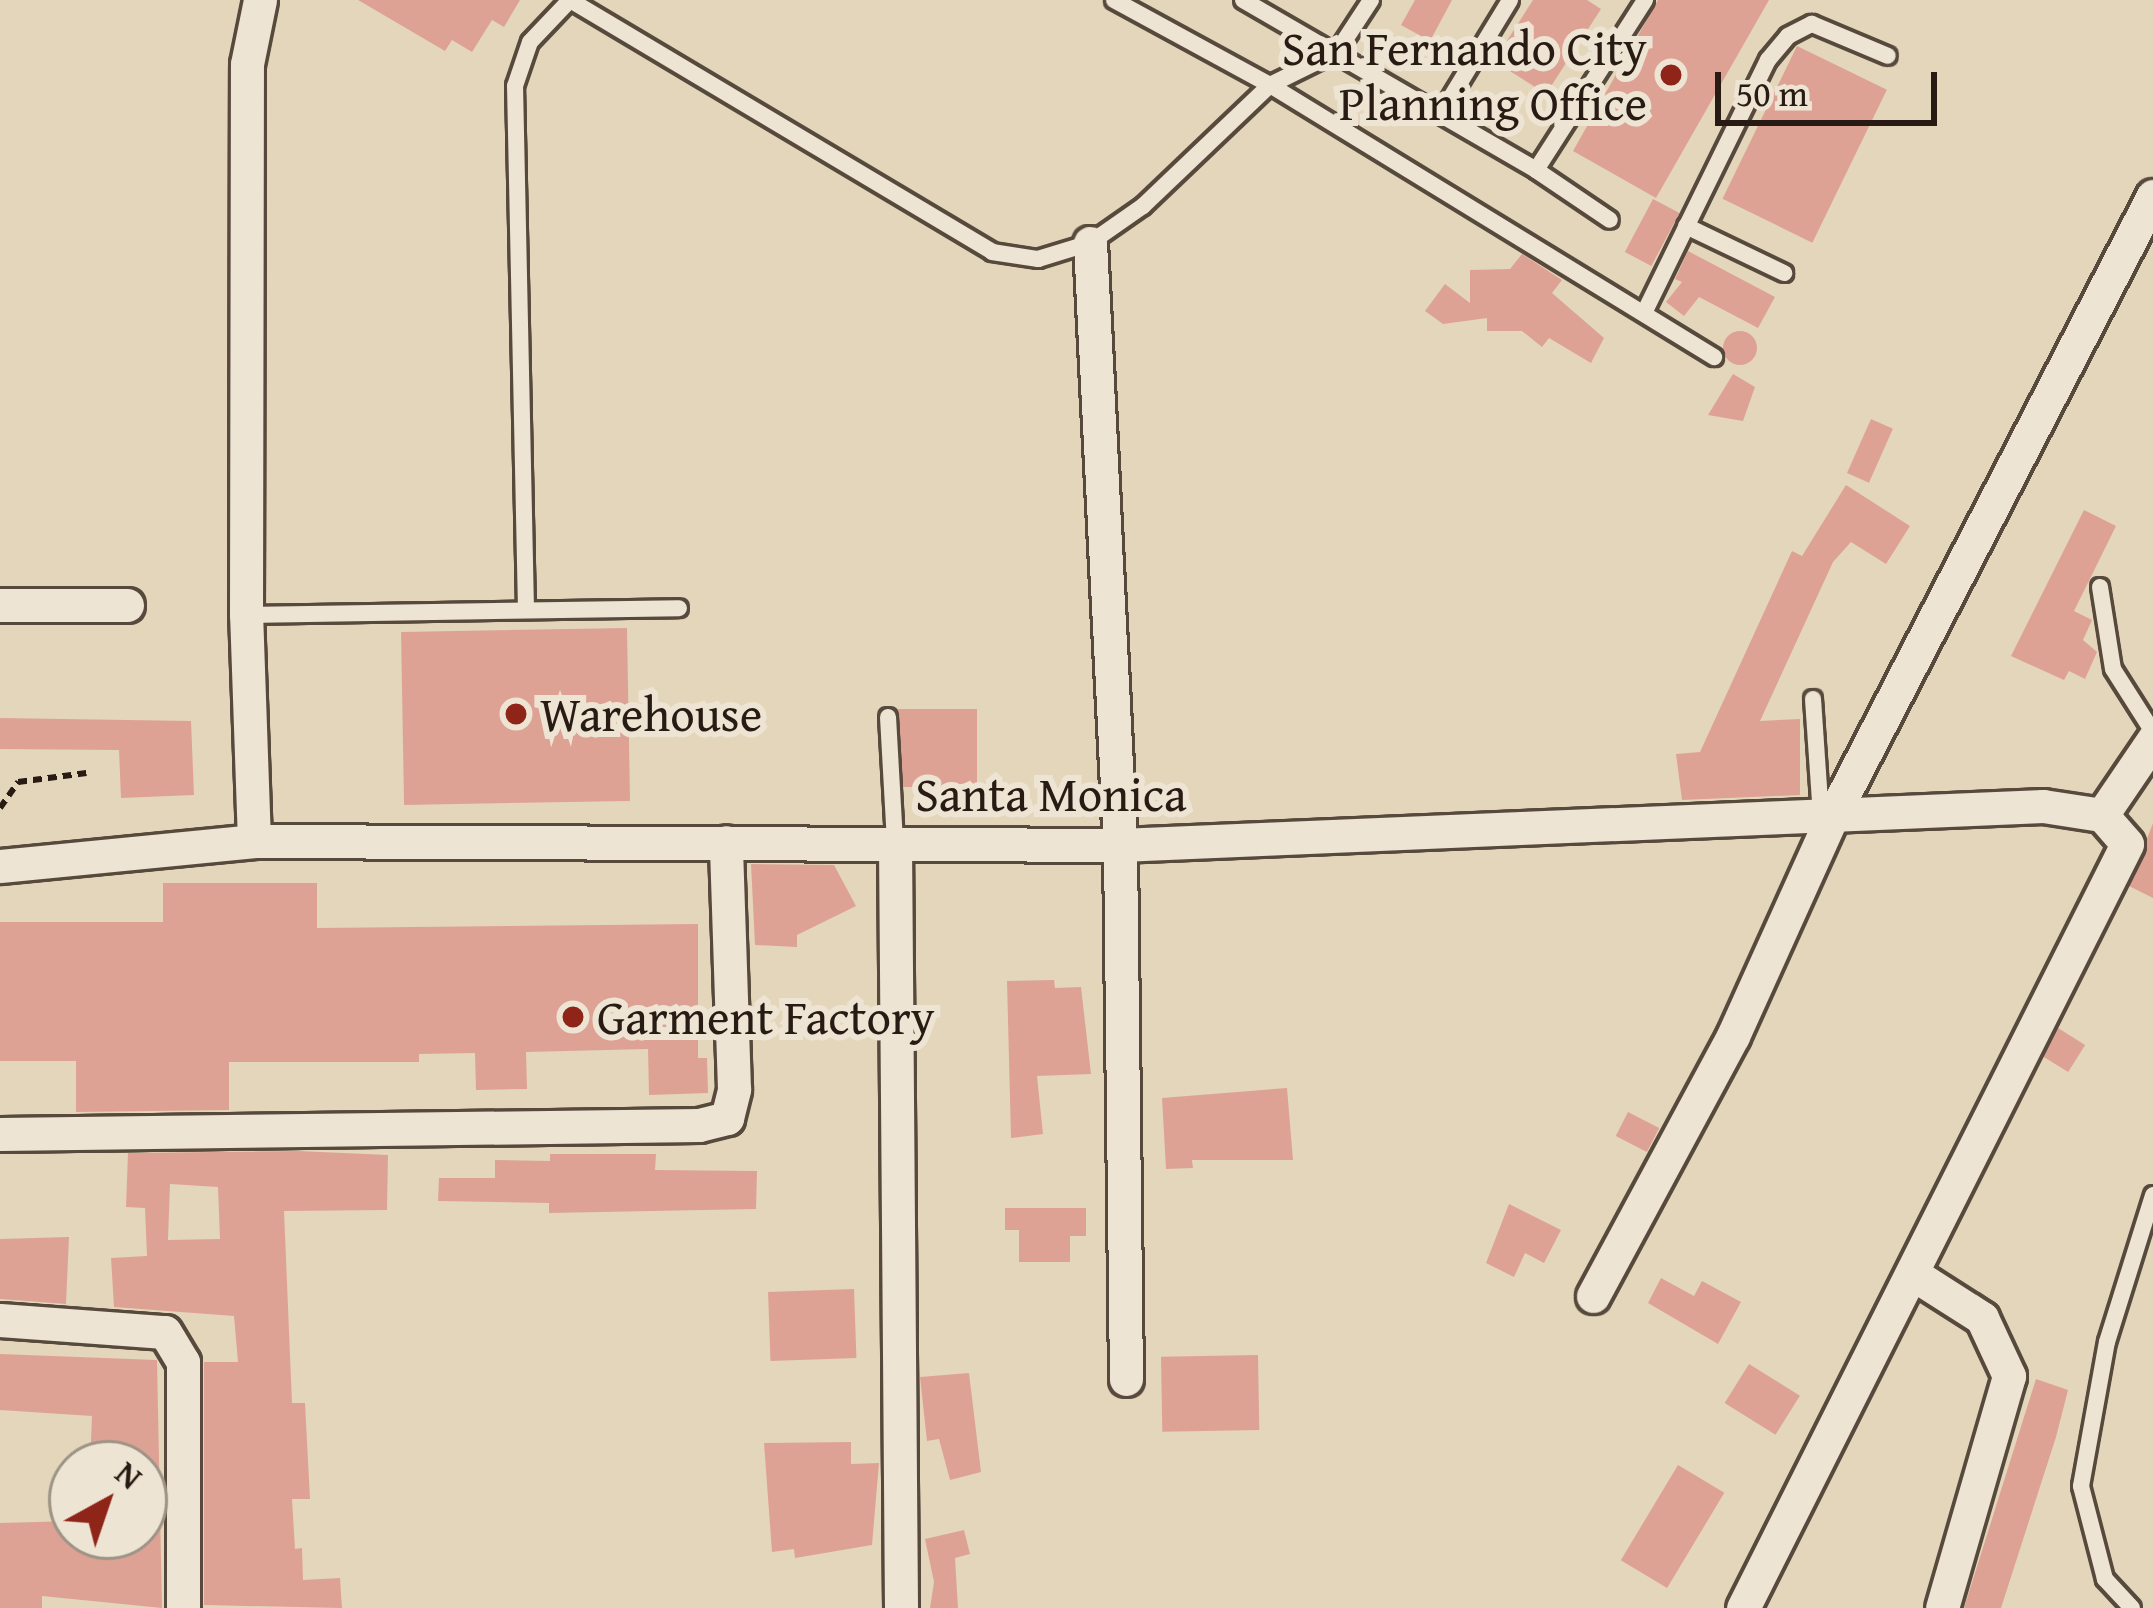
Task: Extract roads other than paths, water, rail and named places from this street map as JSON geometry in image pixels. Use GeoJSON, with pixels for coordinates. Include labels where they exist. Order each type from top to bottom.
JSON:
{"type":"FeatureCollection","features":[{"type":"Feature","properties":{"kind":"street"},"geometry":{"type":"LineString","coordinates":[[254,842],[246,615],[247,64],[260,0]]}},
{"type":"Feature","properties":{"kind":"street"},"geometry":{"type":"LineString","coordinates":[[1592,1296],[1771,960],[1827,817],[2153,196]]}},
{"type":"Feature","properties":{"kind":"street"},"geometry":{"type":"LineString","coordinates":[[1090,243],[1120,845],[1126,1379]]}},
{"type":"Feature","properties":{"kind":"street"},"geometry":{"type":"LineString","coordinates":[[0,605],[128,605]]}},
{"type":"Feature","properties":{"kind":"street"},"geometry":{"type":"LineString","coordinates":[[1743,1608],[2127,844],[2102,815],[2153,736]]}},
{"type":"Feature","properties":{"kind":"street","name":"Santa Monica"},"geometry":{"type":"LineString","coordinates":[[0,866],[254,842],[1120,845],[2043,806],[2102,815]]}},
{"type":"Feature","properties":{"kind":"street"},"geometry":{"type":"LineString","coordinates":[[0,1134],[700,1125],[727,1118],[734,1089],[726,842]]}},
{"type":"Feature","properties":{"kind":"street"},"geometry":{"type":"LineString","coordinates":[[895,843],[901,1608]]}},
{"type":"Feature","properties":{"kind":"street"},"geometry":{"type":"LineString","coordinates":[[1913,1274],[1982,1318],[2008,1376],[1942,1608]]}},
{"type":"Feature","properties":{"kind":"street"},"geometry":{"type":"LineString","coordinates":[[0,1320],[165,1332],[184,1362],[183,1608]]}},
{"type":"Feature","properties":{"kind":"lane"},"geometry":{"type":"LineString","coordinates":[[526,610],[515,86],[530,42],[569,0],[992,252],[1038,259],[1090,243],[1143,206],[1270,86],[1336,52],[1370,0]]}},
{"type":"Feature","properties":{"kind":"lane"},"geometry":{"type":"LineString","coordinates":[[1114,0],[1270,86],[1714,357]]}},
{"type":"Feature","properties":{"kind":"lane"},"geometry":{"type":"LineString","coordinates":[[1244,0],[1442,112],[1610,220]]}},
{"type":"Feature","properties":{"kind":"lane"},"geometry":{"type":"LineString","coordinates":[[1442,112],[1510,0]]}},
{"type":"Feature","properties":{"kind":"lane"},"geometry":{"type":"LineString","coordinates":[[1536,170],[1646,0]]}},
{"type":"Feature","properties":{"kind":"lane"},"geometry":{"type":"LineString","coordinates":[[1645,311],[1768,60],[1788,36],[1812,24],[1888,56]]}},
{"type":"Feature","properties":{"kind":"lane"},"geometry":{"type":"LineString","coordinates":[[1686,226],[1784,273]]}},
{"type":"Feature","properties":{"kind":"lane"},"geometry":{"type":"LineString","coordinates":[[2100,587],[2113,669],[2153,736]]}},
{"type":"Feature","properties":{"kind":"lane"},"geometry":{"type":"LineString","coordinates":[[246,615],[679,608]]}},
{"type":"Feature","properties":{"kind":"lane"},"geometry":{"type":"LineString","coordinates":[[1814,699],[1827,817]]}},
{"type":"Feature","properties":{"kind":"lane"},"geometry":{"type":"LineString","coordinates":[[888,717],[895,843]]}},
{"type":"Feature","properties":{"kind":"lane"},"geometry":{"type":"LineString","coordinates":[[2132,1608],[2105,1579],[2081,1486],[2107,1342],[2153,1195]]}},
{"type":"Feature","properties":{"kind":"place","name":"San Fernando City Planning Office"},"geometry":{"type":"Point","coordinates":[1671,75]}},
{"type":"Feature","properties":{"kind":"place","name":"Warehouse"},"geometry":{"type":"Point","coordinates":[516,714]}},
{"type":"Feature","properties":{"kind":"place","name":"Garment Factory"},"geometry":{"type":"Point","coordinates":[573,1017]}}]}
